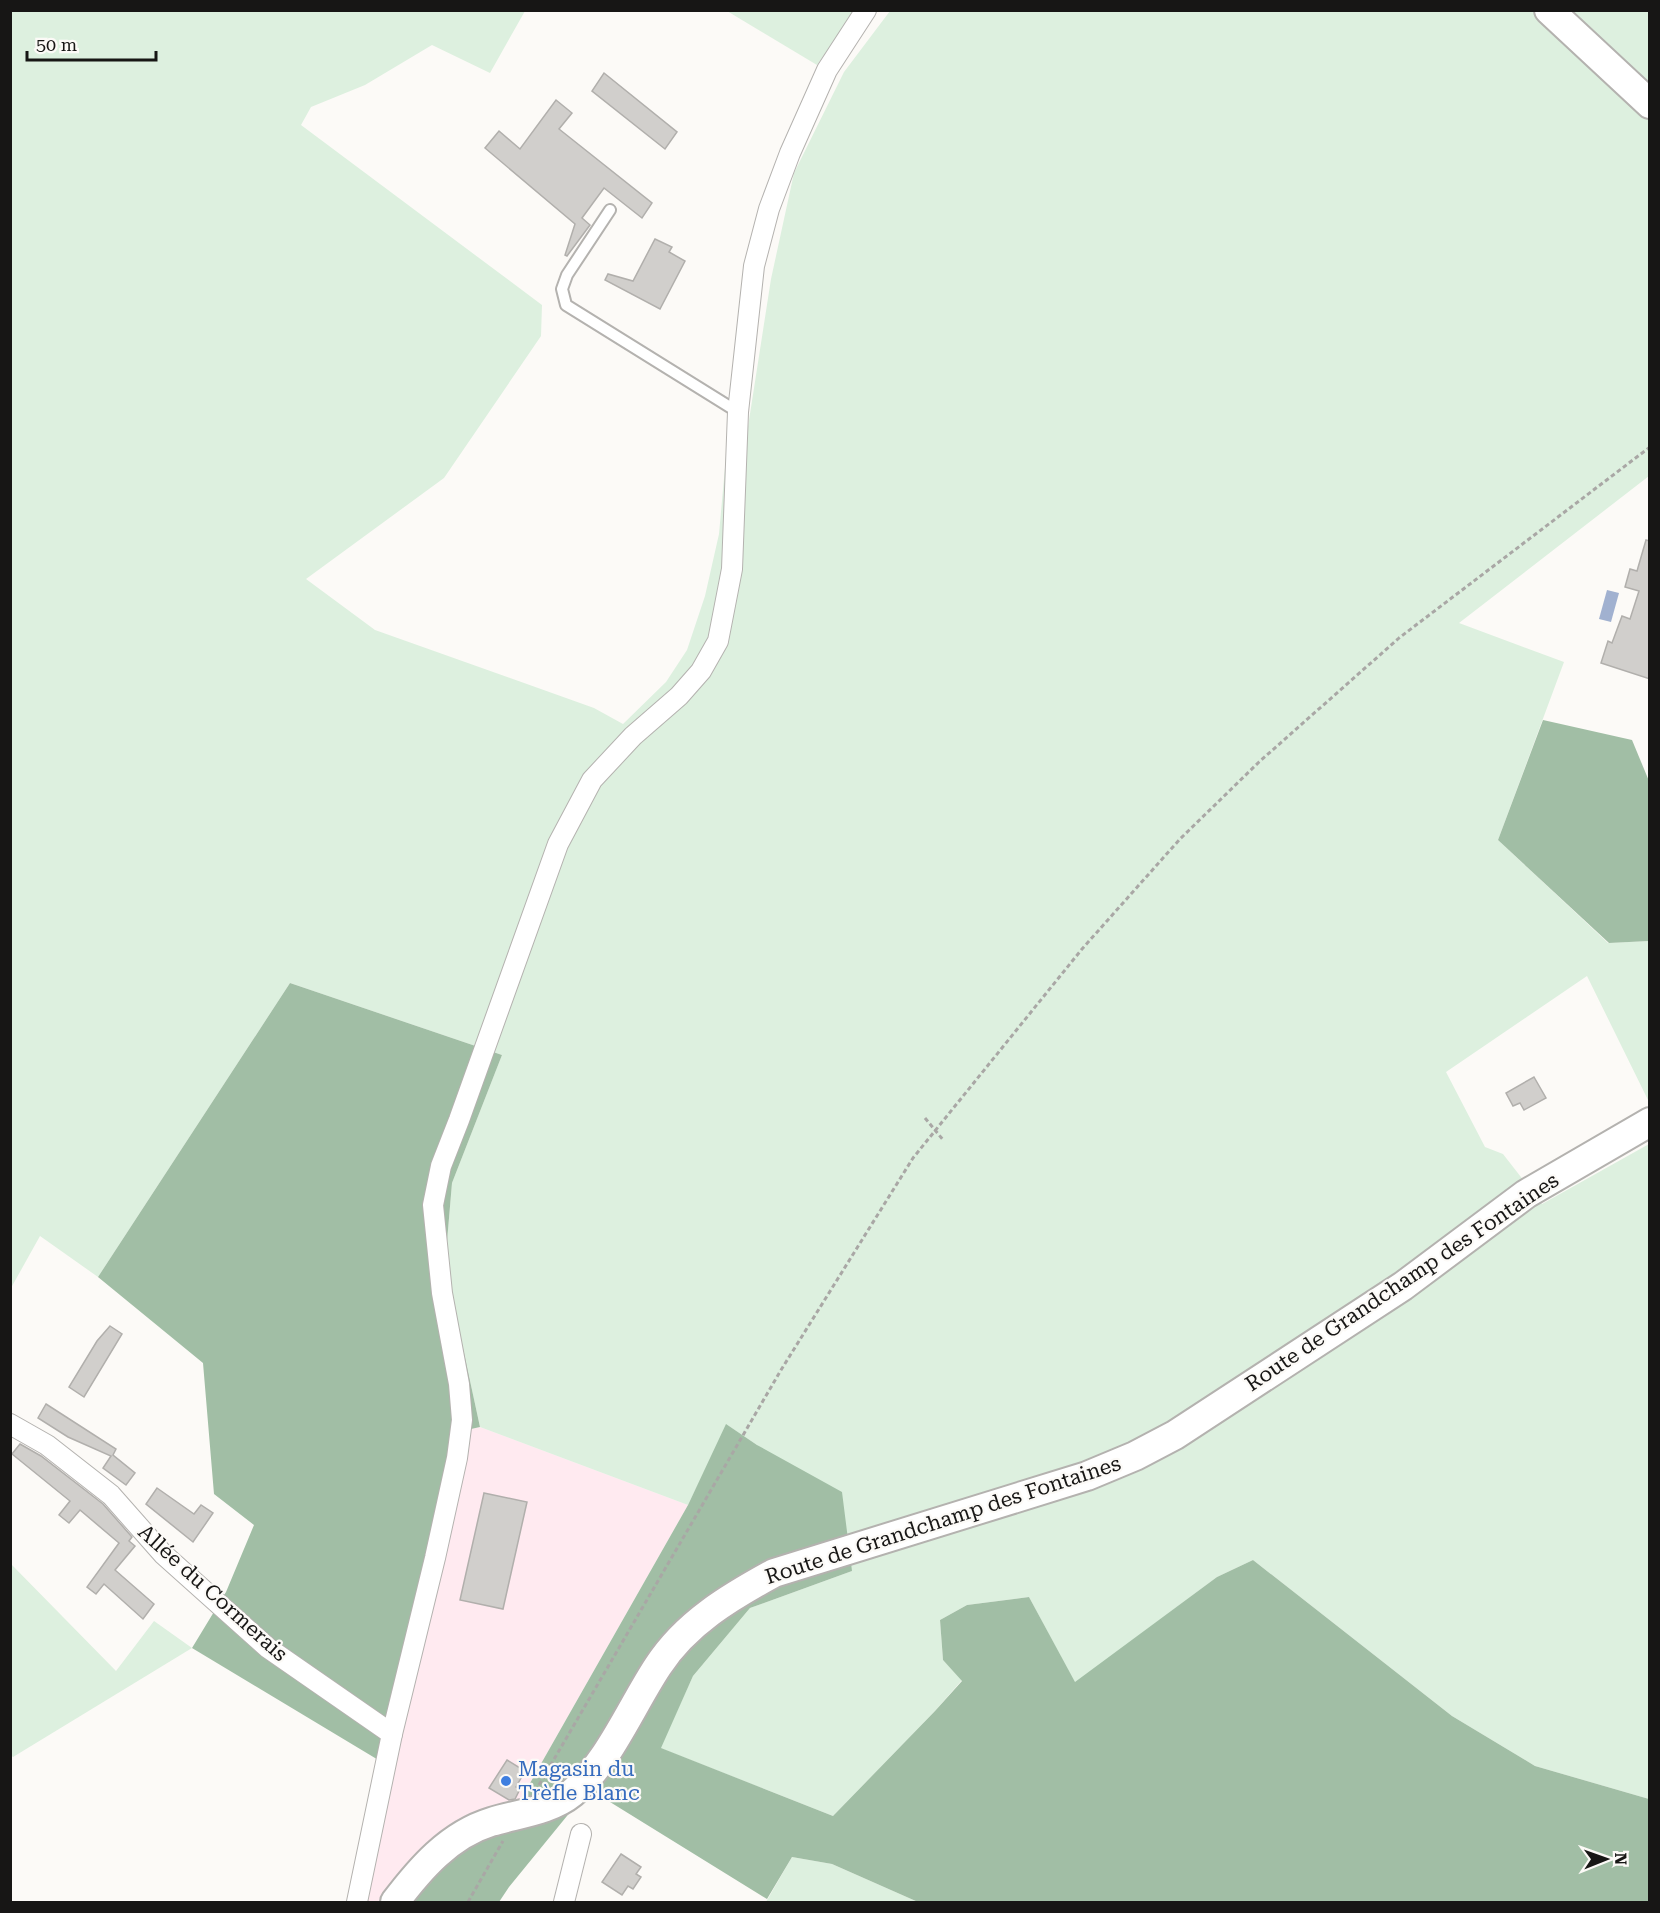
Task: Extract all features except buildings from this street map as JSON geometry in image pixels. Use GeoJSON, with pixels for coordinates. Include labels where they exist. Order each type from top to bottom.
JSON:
{"type":"FeatureCollection","features":[{"type":"Feature","properties":{"kind":"street"},"geometry":{"type":"LineString","coordinates":[[357,1902],[392,1734],[457,1458],[462,1420],[459,1384],[442,1293],[433,1204],[441,1166],[558,844],[592,780],[633,736],[679,696],[701,671],[718,641],[732,569],[738,412],[754,266],[769,208],[790,153],[827,70],[867,10]]}},
{"type":"Feature","properties":{"kind":"street"},"geometry":{"type":"LineString","coordinates":[[1549,10],[1650,104]]}},
{"type":"Feature","properties":{"kind":"street","name":"Route de Grandchamp des Fontaines"},"geometry":{"type":"LineString","coordinates":[[395,1902],[416,1875],[446,1846],[474,1828],[550,1805],[570,1795],[588,1779],[659,1664],[691,1627],[729,1598],[774,1573],[1077,1480],[1135,1456],[1175,1435],[1353,1321],[1526,1194],[1650,1122]]}},
{"type":"Feature","properties":{"kind":"street","name":"Allée du Cormerais"},"geometry":{"type":"LineString","coordinates":[[10,1424],[47,1445],[111,1495],[163,1554],[268,1648],[392,1734]]}},
{"type":"Feature","properties":{"kind":"street"},"geometry":{"type":"LineString","coordinates":[[564,1902],[581,1834]]}},
{"type":"Feature","properties":{"kind":"lane"},"geometry":{"type":"LineString","coordinates":[[610,210],[567,275],[562,289],[566,305],[738,412]]}},
{"type":"Feature","properties":{"kind":"path"},"geometry":{"type":"LineString","coordinates":[[468,1902],[524,1813],[782,1370],[913,1158],[1082,949],[1180,838],[1259,762],[1399,638],[1650,447]]}},
{"type":"Feature","properties":{"kind":"path"},"geometry":{"type":"LineString","coordinates":[[925,1118],[944,1141]]}},
{"type":"Feature","properties":{"kind":"shaded area"},"geometry":{"type":"Polygon","coordinates":[[[480,1427],[688,1505],[517,1806],[407,1902],[350,1902],[453,1433],[480,1427]]]}},
{"type":"Feature","properties":{"kind":"green space"},"geometry":{"type":"Polygon","coordinates":[[[11,11],[525,11],[490,73],[432,45],[365,85],[311,107],[301,125],[542,305],[541,336],[444,478],[306,579],[375,630],[594,708],[623,724],[666,682],[687,650],[705,596],[719,534],[729,423],[747,433],[771,279],[794,173],[844,72],[890,11],[1649,11],[1649,476],[1459,623],[1564,662],[1498,840],[1608,943],[1649,941],[1649,1102],[1587,976],[1446,1072],[1485,1147],[1503,1154],[1542,1204],[1649,1144],[1649,1799],[1535,1766],[1452,1716],[1253,1560],[1217,1577],[1075,1683],[1029,1597],[967,1605],[940,1620],[943,1660],[962,1680],[833,1816],[660,1748],[693,1676],[750,1608],[852,1571],[757,1445],[727,1425],[688,1505],[480,1427],[445,1265],[452,1183],[502,1055],[290,983],[98,1277],[40,1236],[11,1288],[11,11]]]}},
{"type":"Feature","properties":{"kind":"green space"},"geometry":{"type":"Polygon","coordinates":[[[727,11],[855,11],[817,65],[727,11]]]}},
{"type":"Feature","properties":{"kind":"green space"},"geometry":{"type":"Polygon","coordinates":[[[1543,720],[1632,740],[1649,781],[1649,941],[1609,943],[1498,840],[1543,720]]]}},
{"type":"Feature","properties":{"kind":"green space"},"geometry":{"type":"Polygon","coordinates":[[[290,983],[502,1055],[452,1183],[445,1265],[480,1427],[453,1433],[380,1761],[192,1648],[226,1592],[254,1525],[214,1494],[203,1363],[98,1277],[290,983]]]}},
{"type":"Feature","properties":{"kind":"green space"},"geometry":{"type":"Polygon","coordinates":[[[726,1424],[757,1445],[842,1492],[852,1571],[750,1608],[693,1676],[661,1748],[833,1816],[962,1681],[943,1660],[940,1620],[967,1605],[1029,1597],[1075,1682],[1217,1577],[1253,1560],[1452,1716],[1535,1766],[1649,1799],[1649,1902],[918,1902],[832,1864],[792,1857],[767,1899],[589,1789],[499,1902],[407,1902],[421,1883],[517,1806],[688,1505],[726,1424]]]}},
{"type":"Feature","properties":{"kind":"green space"},"geometry":{"type":"Polygon","coordinates":[[[10,1563],[116,1671],[154,1621],[192,1648],[13,1757],[10,1754],[10,1563]]]}},
{"type":"Feature","properties":{"kind":"green space"},"geometry":{"type":"Polygon","coordinates":[[[792,1857],[832,1864],[918,1902],[766,1902],[792,1857]]]}},
{"type":"Feature","properties":{"kind":"water"},"geometry":{"type":"Polygon","coordinates":[[[1607,590],[1619,593],[1611,622],[1599,619],[1607,590]]]}},
{"type":"Feature","properties":{"kind":"place","name":"Magasin du Trèfle Blanc"},"geometry":{"type":"Point","coordinates":[506,1781]}}]}
